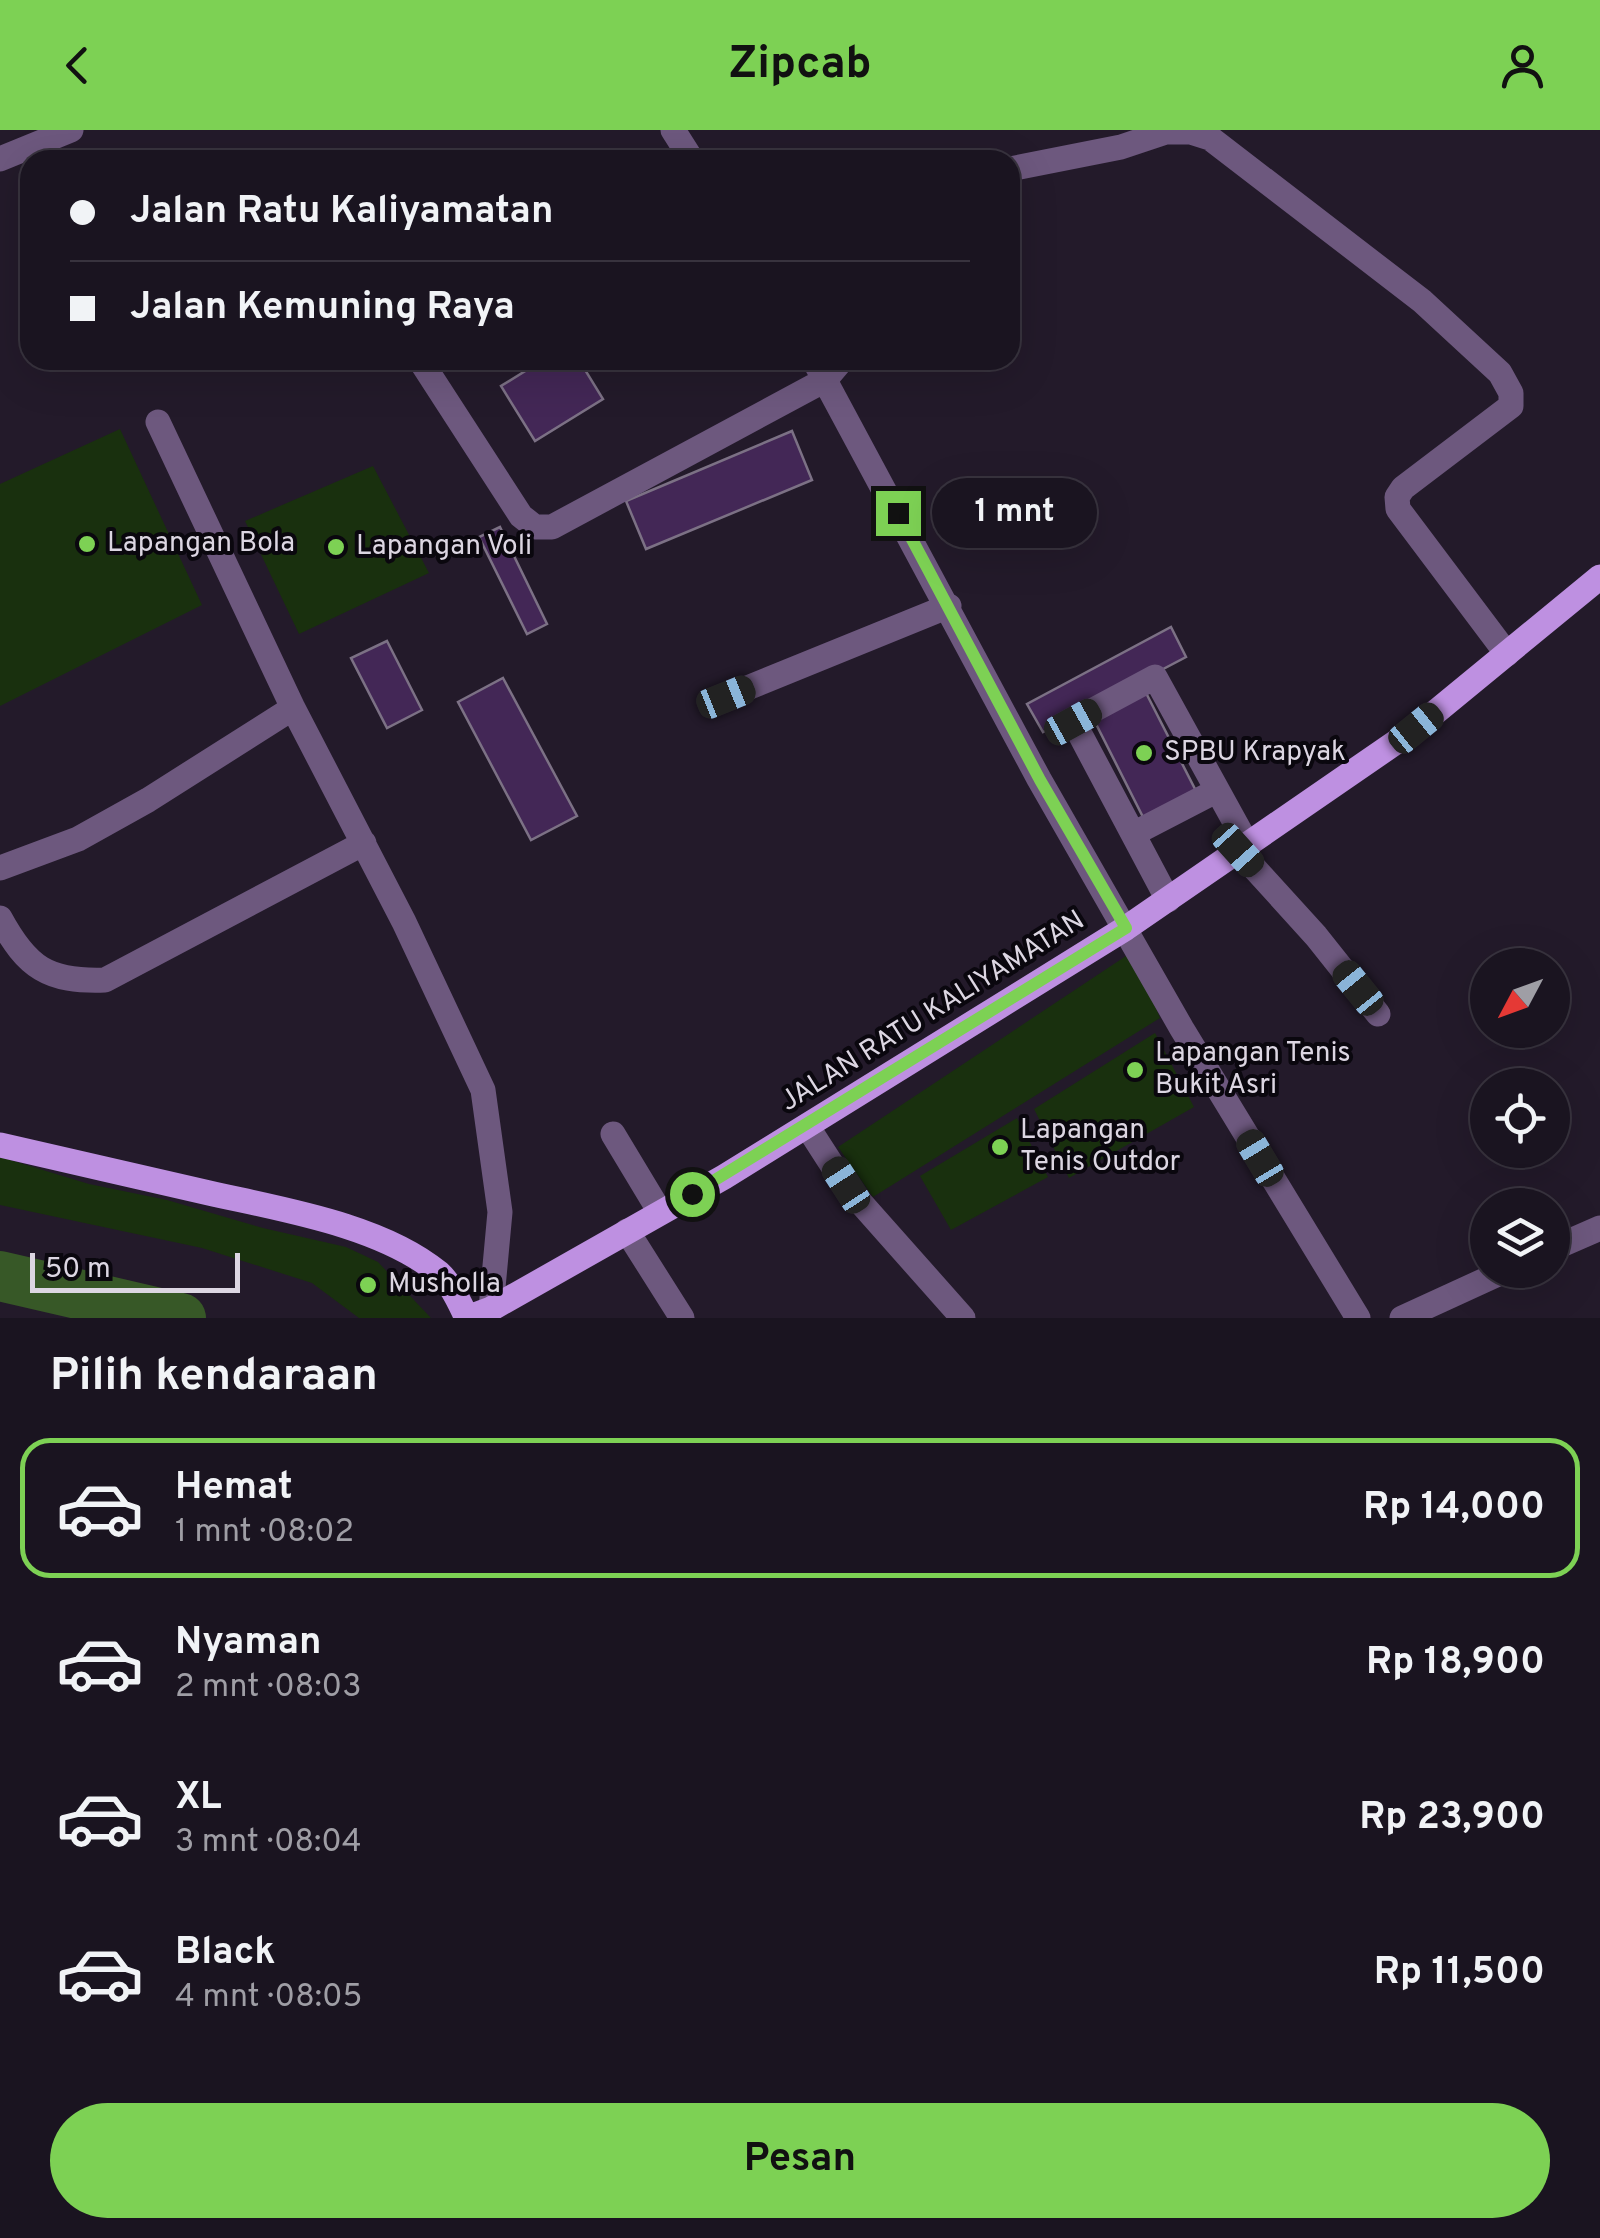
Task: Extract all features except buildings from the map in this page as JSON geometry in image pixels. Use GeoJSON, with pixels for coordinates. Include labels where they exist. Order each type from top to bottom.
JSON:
{"type":"FeatureCollection","features":[{"type":"Feature","properties":{"kind":"main road","name":"JALAN RATU KALIYAMATAN"},"geometry":{"type":"LineString","coordinates":[[475,1315],[807,1126],[1126,928],[1416,728],[1600,577]]}},
{"type":"Feature","properties":{"kind":"main road"},"geometry":{"type":"LineString","coordinates":[[0,1146],[314,1217],[404,1251],[438,1272],[475,1315]]}},
{"type":"Feature","properties":{"kind":"street"},"geometry":{"type":"LineString","coordinates":[[22,150],[72,130]]}},
{"type":"Feature","properties":{"kind":"street"},"geometry":{"type":"LineString","coordinates":[[1020,167],[1121,147],[1166,132],[1191,132],[1210,138],[1422,300],[1500,373],[1511,393],[1511,406],[1403,488],[1398,509],[1507,654]]}},
{"type":"Feature","properties":{"kind":"street"},"geometry":{"type":"LineString","coordinates":[[426,370],[521,516],[535,527],[552,527],[819,370],[1040,780],[1182,1029],[1358,1318]]}},
{"type":"Feature","properties":{"kind":"street"},"geometry":{"type":"LineString","coordinates":[[158,422],[293,708],[364,844],[483,1090],[500,1212],[475,1315]]}},
{"type":"Feature","properties":{"kind":"street"},"geometry":{"type":"LineString","coordinates":[[726,697],[948,606]]}},
{"type":"Feature","properties":{"kind":"street"},"geometry":{"type":"LineString","coordinates":[[1168,900],[1073,722],[1155,677],[1242,847],[1378,1014]]}},
{"type":"Feature","properties":{"kind":"street"},"geometry":{"type":"LineString","coordinates":[[0,868],[78,838],[148,800],[293,708]]}},
{"type":"Feature","properties":{"kind":"street"},"geometry":{"type":"LineString","coordinates":[[1133,834],[1216,791]]}},
{"type":"Feature","properties":{"kind":"street"},"geometry":{"type":"LineString","coordinates":[[0,918],[12,940],[50,975],[72,981],[105,980],[364,844]]}},
{"type":"Feature","properties":{"kind":"street"},"geometry":{"type":"LineString","coordinates":[[807,1126],[846,1185],[963,1318]]}},
{"type":"Feature","properties":{"kind":"street"},"geometry":{"type":"LineString","coordinates":[[613,1134],[660,1212]]}},
{"type":"Feature","properties":{"kind":"street"},"geometry":{"type":"LineString","coordinates":[[1570,1241],[1600,1228]]}},
{"type":"Feature","properties":{"kind":"street"},"geometry":{"type":"LineString","coordinates":[[627,1231],[682,1318]]}},
{"type":"Feature","properties":{"kind":"street"},"geometry":{"type":"LineString","coordinates":[[1402,1318],[1470,1287]]}},
{"type":"Feature","properties":{"kind":"green space","name":"Lapangan Bola"},"geometry":{"type":"Polygon","coordinates":[[[120,429],[202,605],[0,706],[0,484],[120,429]]]}},
{"type":"Feature","properties":{"kind":"green space","name":"Lapangan Voli"},"geometry":{"type":"Polygon","coordinates":[[[373,466],[429,573],[299,634],[245,521],[373,466]]]}},
{"type":"Feature","properties":{"kind":"green space"},"geometry":{"type":"Polygon","coordinates":[[[1126,956],[1135,957],[1160,1018],[873,1197],[838,1147],[1126,956]]]}},
{"type":"Feature","properties":{"kind":"green space","name":"Lapangan Tenis Bukit Asri"},"geometry":{"type":"Polygon","coordinates":[[[1155,1033],[1194,1107],[1069,1178],[1034,1109],[1155,1033]]]}},
{"type":"Feature","properties":{"kind":"green space","name":"Lapangan Tenis Outdor"},"geometry":{"type":"Polygon","coordinates":[[[1017,1118],[1048,1177],[951,1230],[920,1176],[1017,1118]]]}},
{"type":"Feature","properties":{"kind":"green space"},"geometry":{"type":"Polygon","coordinates":[[[0,1157],[89,1184],[167,1200],[346,1247],[378,1262],[431,1318],[359,1318],[312,1283],[202,1248],[0,1205],[0,1157]]]}},
{"type":"Feature","properties":{"kind":"waterway"},"geometry":{"type":"LineString","coordinates":[[0,1276],[181,1318]]}},
{"type":"Feature","properties":{"kind":"place","name":"Lapangan Bola"},"geometry":{"type":"Point","coordinates":[87,544]}},
{"type":"Feature","properties":{"kind":"place","name":"Lapangan Voli"},"geometry":{"type":"Point","coordinates":[336,547]}},
{"type":"Feature","properties":{"kind":"place","name":"SPBU Krapyak"},"geometry":{"type":"Point","coordinates":[1144,753]}},
{"type":"Feature","properties":{"kind":"place","name":"Lapangan Tenis Bukit Asri"},"geometry":{"type":"Point","coordinates":[1135,1070]}},
{"type":"Feature","properties":{"kind":"place","name":"Lapangan Tenis Outdor"},"geometry":{"type":"Point","coordinates":[1000,1147]}},
{"type":"Feature","properties":{"kind":"place","name":"Musholla"},"geometry":{"type":"Point","coordinates":[368,1285]}},
{"type":"Feature","properties":{"kind":"route"},"geometry":{"type":"LineString","coordinates":[[692,1194],[1126,928],[1040,780],[898,513]]}}]}
